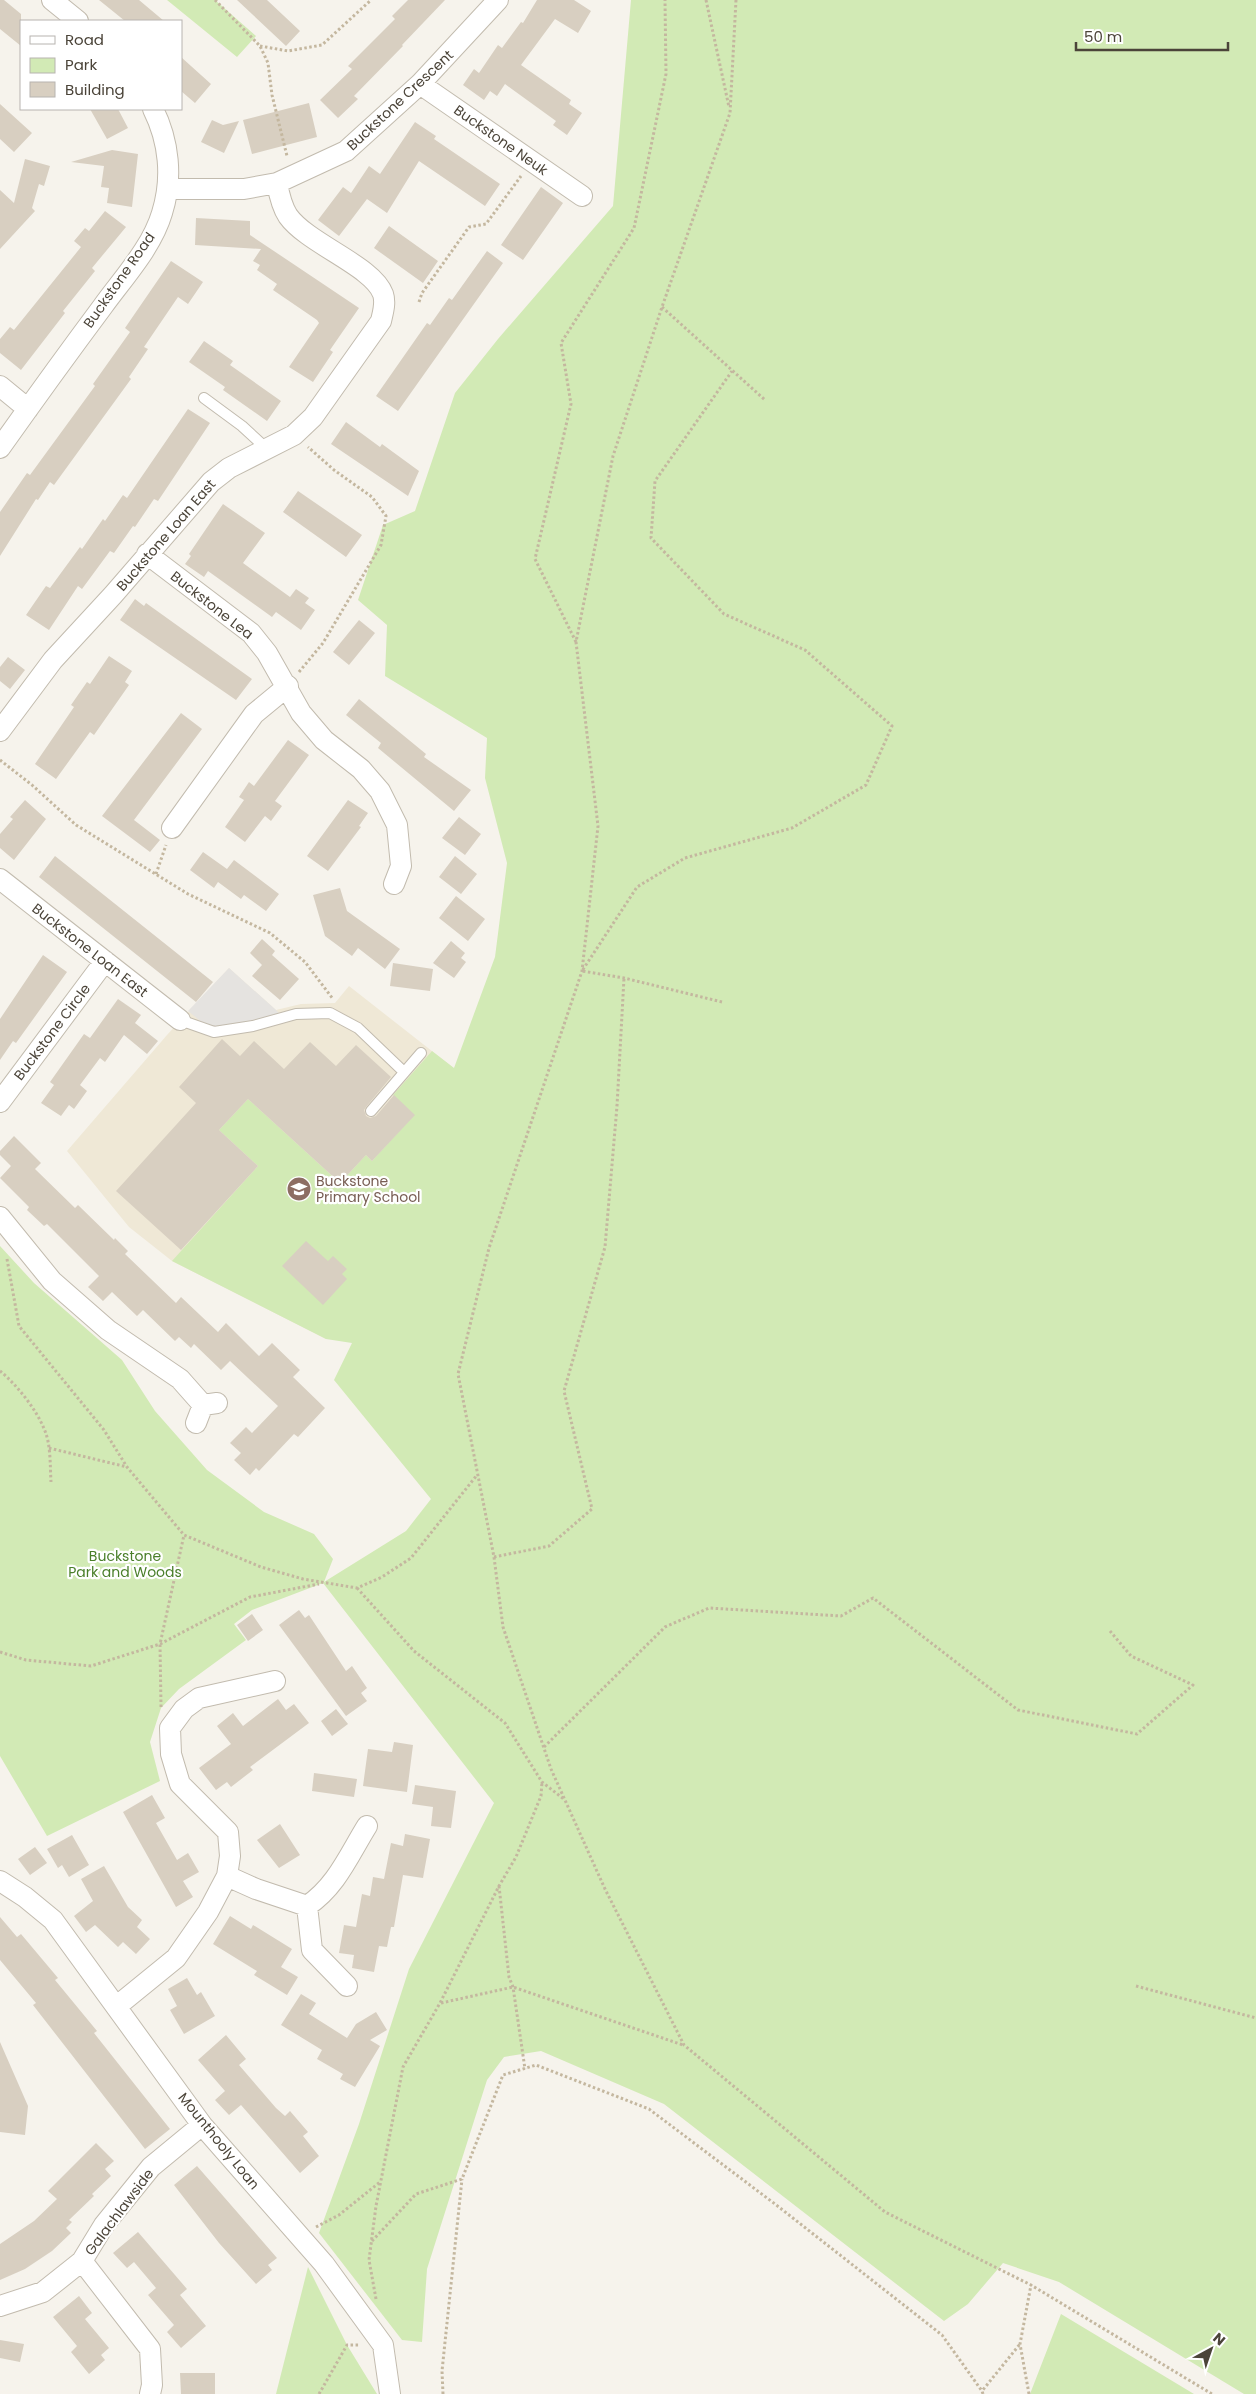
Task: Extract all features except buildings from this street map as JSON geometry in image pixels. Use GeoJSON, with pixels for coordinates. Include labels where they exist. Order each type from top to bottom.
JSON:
{"type":"FeatureCollection","features":[{"type":"Feature","properties":{"kind":"street"},"geometry":{"type":"LineString","coordinates":[[52,0],[77,20]]}},
{"type":"Feature","properties":{"kind":"street","name":"Buckstone Crescent"},"geometry":{"type":"LineString","coordinates":[[168,189],[244,189],[285,180],[346,151],[420,84],[498,0]]}},
{"type":"Feature","properties":{"kind":"street","name":"Buckstone Neuk"},"geometry":{"type":"LineString","coordinates":[[420,84],[582,196]]}},
{"type":"Feature","properties":{"kind":"street","name":"Buckstone Road"},"geometry":{"type":"LineString","coordinates":[[0,448],[140,255],[162,214],[168,189],[169,166],[158,119],[154,110]]}},
{"type":"Feature","properties":{"kind":"street","name":"Buckstone Loan East"},"geometry":{"type":"LineString","coordinates":[[0,729],[53,660],[113,595],[211,482],[229,468],[268,450],[294,435],[313,417],[381,321],[384,305],[383,293],[371,278],[304,232],[287,216],[285,180]]}},
{"type":"Feature","properties":{"kind":"street"},"geometry":{"type":"LineString","coordinates":[[0,386],[28,409]]}},
{"type":"Feature","properties":{"kind":"street","name":"Buckstone Lea"},"geometry":{"type":"LineString","coordinates":[[147,554],[251,633],[267,653],[288,686],[301,713],[324,740],[361,769],[380,791],[397,825],[401,866],[394,884]]}},
{"type":"Feature","properties":{"kind":"street"},"geometry":{"type":"LineString","coordinates":[[172,828],[194,808],[254,714],[288,686]]}},
{"type":"Feature","properties":{"kind":"street","name":"Buckstone Loan East"},"geometry":{"type":"LineString","coordinates":[[0,879],[180,1020]]}},
{"type":"Feature","properties":{"kind":"street","name":"Buckstone Circle"},"geometry":{"type":"LineString","coordinates":[[0,1102],[105,961]]}},
{"type":"Feature","properties":{"kind":"street"},"geometry":{"type":"LineString","coordinates":[[0,1217],[52,1280],[108,1330],[180,1379],[206,1410]]}},
{"type":"Feature","properties":{"kind":"street"},"geometry":{"type":"LineString","coordinates":[[117,2006],[176,1958],[208,1912],[227,1876],[230,1856],[228,1832],[180,1784],[171,1754],[170,1728],[184,1709],[199,1698],[275,1681]]}},
{"type":"Feature","properties":{"kind":"street"},"geometry":{"type":"LineString","coordinates":[[307,1906],[321,1896],[340,1873],[367,1826]]}},
{"type":"Feature","properties":{"kind":"street"},"geometry":{"type":"LineString","coordinates":[[227,1876],[256,1889],[307,1906]]}},
{"type":"Feature","properties":{"kind":"street","name":"Mounthooly Loan"},"geometry":{"type":"LineString","coordinates":[[0,1881],[25,1897],[53,1920],[202,2125],[324,2264],[383,2346],[390,2394]]}},
{"type":"Feature","properties":{"kind":"street"},"geometry":{"type":"LineString","coordinates":[[307,1906],[312,1950],[348,1986]]}},
{"type":"Feature","properties":{"kind":"street","name":"Galachlawside"},"geometry":{"type":"LineString","coordinates":[[0,2306],[43,2292],[82,2261],[104,2225],[151,2167],[202,2125]]}},
{"type":"Feature","properties":{"kind":"street","name":"Galachlawside"},"geometry":{"type":"LineString","coordinates":[[82,2261],[150,2349],[152,2385],[150,2394]]}},
{"type":"Feature","properties":{"kind":"lane"},"geometry":{"type":"LineString","coordinates":[[204,398],[242,426],[268,450]]}},
{"type":"Feature","properties":{"kind":"lane"},"geometry":{"type":"LineString","coordinates":[[180,1020],[214,1032],[253,1026],[296,1014],[330,1013],[358,1028],[404,1072]]}},
{"type":"Feature","properties":{"kind":"lane"},"geometry":{"type":"LineString","coordinates":[[371,1111],[421,1053]]}},
{"type":"Feature","properties":{"kind":"path"},"geometry":{"type":"LineString","coordinates":[[215,0],[260,46],[268,63],[285,180]]}},
{"type":"Feature","properties":{"kind":"path"},"geometry":{"type":"LineString","coordinates":[[260,46],[288,51],[322,46],[371,0]]}},
{"type":"Feature","properties":{"kind":"path"},"geometry":{"type":"LineString","coordinates":[[576,642],[535,559],[571,404],[561,343],[634,228],[666,74],[665,0]]}},
{"type":"Feature","properties":{"kind":"path"},"geometry":{"type":"LineString","coordinates":[[706,0],[730,113]]}},
{"type":"Feature","properties":{"kind":"path"},"geometry":{"type":"LineString","coordinates":[[684,2045],[605,1889],[566,1801],[544,1747],[503,1627],[494,1557],[458,1374],[489,1248],[582,971],[598,826],[576,642],[613,456],[662,307],[730,113],[736,0]]}},
{"type":"Feature","properties":{"kind":"path"},"geometry":{"type":"LineString","coordinates":[[419,302],[422,293],[469,227],[486,224],[532,161]]}},
{"type":"Feature","properties":{"kind":"path"},"geometry":{"type":"LineString","coordinates":[[662,307],[765,400]]}},
{"type":"Feature","properties":{"kind":"path"},"geometry":{"type":"LineString","coordinates":[[582,971],[636,887],[685,858],[792,828],[866,785],[892,726],[805,650],[724,614],[651,538],[655,481],[732,371]]}},
{"type":"Feature","properties":{"kind":"path"},"geometry":{"type":"LineString","coordinates":[[288,686],[323,643],[381,545],[386,516],[372,497],[334,470],[294,435]]}},
{"type":"Feature","properties":{"kind":"path"},"geometry":{"type":"LineString","coordinates":[[0,760],[32,785],[76,825],[188,894],[270,933],[305,962],[335,1003],[330,1013]]}},
{"type":"Feature","properties":{"kind":"path"},"geometry":{"type":"LineString","coordinates":[[156,874],[172,828]]}},
{"type":"Feature","properties":{"kind":"path"},"geometry":{"type":"LineString","coordinates":[[582,971],[624,978],[722,1002]]}},
{"type":"Feature","properties":{"kind":"path"},"geometry":{"type":"LineString","coordinates":[[494,1557],[549,1546],[592,1509],[564,1391],[605,1247],[618,1106],[624,978]]}},
{"type":"Feature","properties":{"kind":"path"},"geometry":{"type":"LineString","coordinates":[[7,1257],[19,1326],[104,1430],[127,1467],[184,1535],[261,1567],[304,1579],[357,1588],[382,1577],[411,1558],[478,1475]]}},
{"type":"Feature","properties":{"kind":"path"},"geometry":{"type":"LineString","coordinates":[[0,1371],[32,1407],[45,1431],[49,1448],[51,1482]]}},
{"type":"Feature","properties":{"kind":"path"},"geometry":{"type":"LineString","coordinates":[[49,1448],[127,1467]]}},
{"type":"Feature","properties":{"kind":"path"},"geometry":{"type":"LineString","coordinates":[[170,1728],[161,1708],[160,1644],[184,1535]]}},
{"type":"Feature","properties":{"kind":"path"},"geometry":{"type":"LineString","coordinates":[[0,1652],[26,1660],[91,1666],[160,1644],[250,1597],[323,1583]]}},
{"type":"Feature","properties":{"kind":"path"},"geometry":{"type":"LineString","coordinates":[[357,1588],[414,1651],[504,1723],[542,1782],[566,1801]]}},
{"type":"Feature","properties":{"kind":"path"},"geometry":{"type":"LineString","coordinates":[[544,1747],[665,1627],[709,1608],[841,1616],[873,1598],[1018,1710],[1137,1734],[1194,1685],[1131,1656],[1110,1631]]}},
{"type":"Feature","properties":{"kind":"path"},"geometry":{"type":"LineString","coordinates":[[377,2308],[369,2260],[381,2182],[403,2066],[440,2003],[499,1886],[516,1857],[541,1796],[542,1782]]}},
{"type":"Feature","properties":{"kind":"path"},"geometry":{"type":"LineString","coordinates":[[499,1886],[509,1977],[513,1987],[525,2069]]}},
{"type":"Feature","properties":{"kind":"path"},"geometry":{"type":"LineString","coordinates":[[1136,1986],[1256,2018]]}},
{"type":"Feature","properties":{"kind":"path"},"geometry":{"type":"LineString","coordinates":[[440,2003],[513,1987],[684,2045],[885,2212],[1031,2285],[1212,2394]]}},
{"type":"Feature","properties":{"kind":"path"},"geometry":{"type":"LineString","coordinates":[[443,2394],[442,2371],[462,2179],[503,2075],[536,2065],[649,2109],[775,2204],[942,2335],[982,2392],[1020,2344]]}},
{"type":"Feature","properties":{"kind":"path"},"geometry":{"type":"LineString","coordinates":[[372,2241],[416,2194],[462,2179]]}},
{"type":"Feature","properties":{"kind":"path"},"geometry":{"type":"LineString","coordinates":[[300,2236],[339,2215],[381,2182]]}},
{"type":"Feature","properties":{"kind":"path"},"geometry":{"type":"LineString","coordinates":[[1029,2394],[1020,2344],[1031,2285]]}},
{"type":"Feature","properties":{"kind":"path"},"geometry":{"type":"LineString","coordinates":[[319,2394],[347,2345],[383,2346]]}},
{"type":"Feature","properties":{"kind":"shaded area","name":"Buckstone Primary School"},"geometry":{"type":"Polygon","coordinates":[[[229,968],[276,1010],[301,1004],[335,1003],[349,986],[521,1121],[326,1339],[172,1261],[129,1227],[67,1151],[167,1035],[229,968]]]}},
{"type":"Feature","properties":{"kind":"shaded area"},"geometry":{"type":"Polygon","coordinates":[[[229,968],[282,1016],[214,1032],[188,1011],[229,968]]]}},
{"type":"Feature","properties":{"kind":"green space"},"geometry":{"type":"Polygon","coordinates":[[[167,0],[215,0],[256,36],[237,57],[167,0]]]}},
{"type":"Feature","properties":{"kind":"green space","name":"Buckstone Park and Woods"},"geometry":{"type":"Polygon","coordinates":[[[631,0],[1256,0],[1256,2394],[1244,2394],[1059,2282],[1003,2263],[968,2304],[944,2321],[664,2104],[541,2051],[504,2057],[487,2080],[427,2269],[422,2342],[402,2340],[319,2233],[359,2124],[409,1969],[494,1803],[323,1583],[252,1610],[234,1624],[246,1640],[179,1689],[161,1708],[150,1742],[160,1781],[47,1836],[0,1756],[0,1246],[34,1283],[122,1360],[155,1411],[207,1470],[264,1512],[314,1534],[333,1559],[324,1582],[406,1531],[431,1499],[334,1380],[352,1343],[326,1339],[172,1261],[258,1166],[219,1130],[248,1099],[340,1183],[366,1155],[372,1161],[414,1115],[393,1095],[432,1051],[454,1068],[495,957],[507,863],[485,778],[487,738],[385,676],[387,625],[358,600],[383,525],[415,511],[455,393],[498,339],[613,206],[631,0]]]}},
{"type":"Feature","properties":{"kind":"green space"},"geometry":{"type":"Polygon","coordinates":[[[308,2267],[347,2345],[377,2394],[276,2394],[308,2267]]]}},
{"type":"Feature","properties":{"kind":"green space"},"geometry":{"type":"Polygon","coordinates":[[[1061,2314],[1194,2394],[1030,2394],[1061,2314]]]}},
{"type":"Feature","properties":{"kind":"place","name":"Buckstone Primary School"},"geometry":{"type":"Point","coordinates":[299,1189]}}]}
